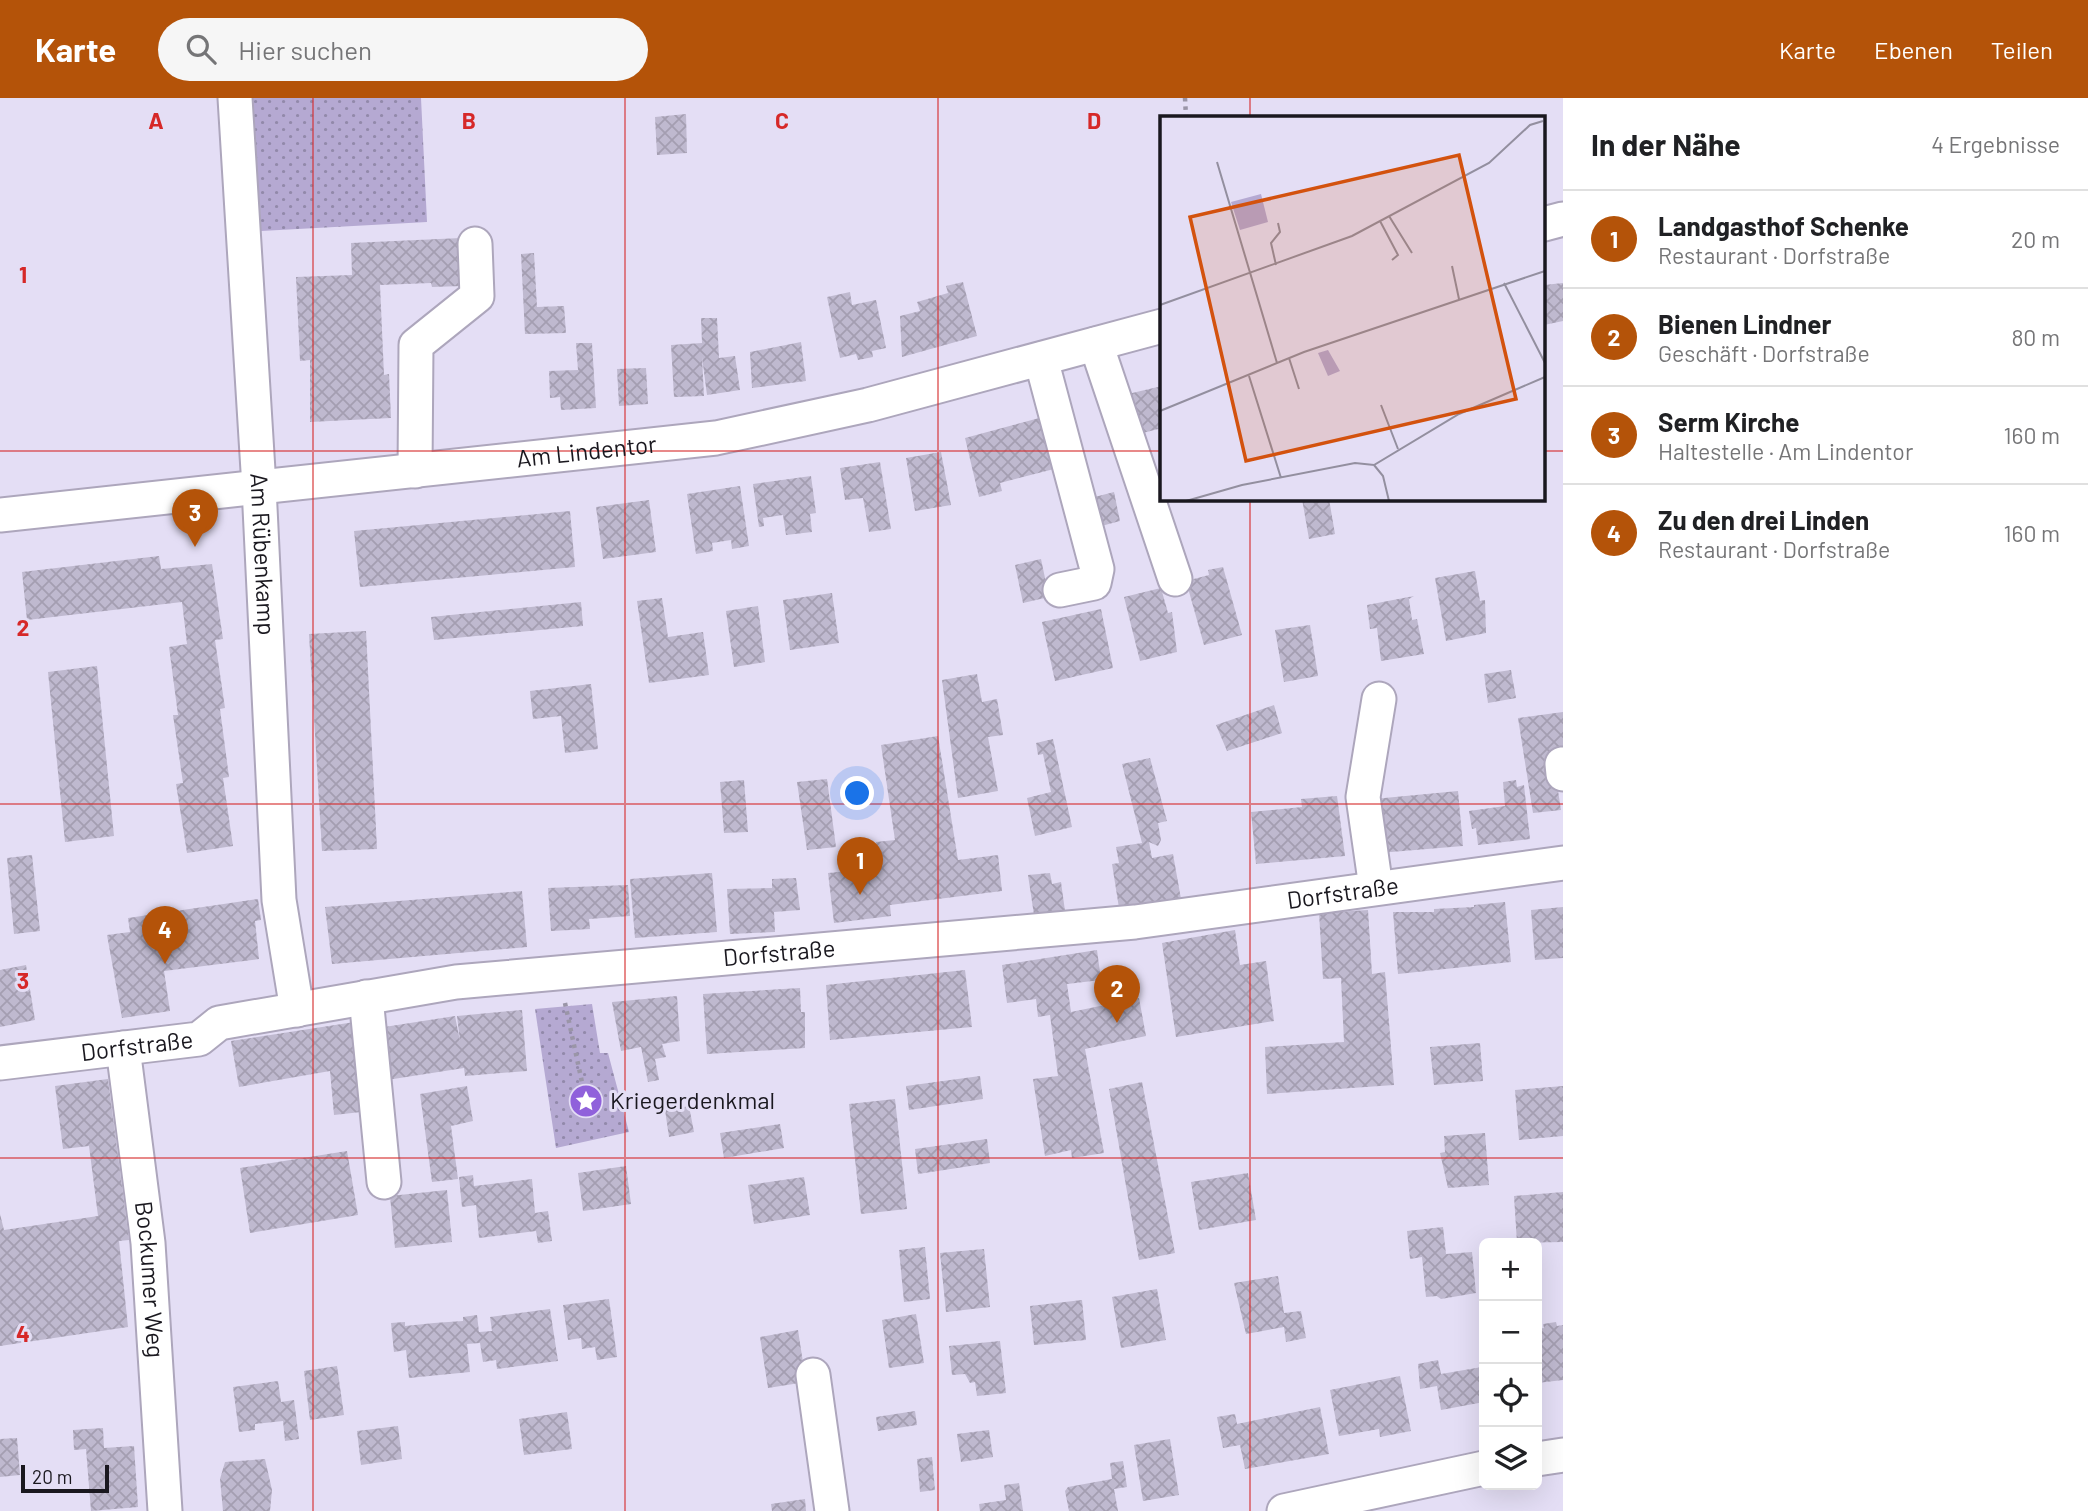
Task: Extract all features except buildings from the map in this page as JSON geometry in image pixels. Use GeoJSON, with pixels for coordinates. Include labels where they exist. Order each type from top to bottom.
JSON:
{"type":"FeatureCollection","features":[{"type":"Feature","properties":{"kind":"street","name":"Am Rübenkamp"},"geometry":{"type":"LineString","coordinates":[[235,98],[259,487],[279,900],[297,1010]]}},
{"type":"Feature","properties":{"kind":"street"},"geometry":{"type":"LineString","coordinates":[[1546,223],[1563,219]]}},
{"type":"Feature","properties":{"kind":"street"},"geometry":{"type":"LineString","coordinates":[[415,471],[416,345],[477,296],[475,244]]}},
{"type":"Feature","properties":{"kind":"street","name":"Am Lindentor"},"geometry":{"type":"LineString","coordinates":[[0,515],[716,438],[868,405],[1160,327]]}},
{"type":"Feature","properties":{"kind":"street"},"geometry":{"type":"LineString","coordinates":[[1097,344],[1175,579]]}},
{"type":"Feature","properties":{"kind":"street"},"geometry":{"type":"LineString","coordinates":[[1041,359],[1097,569],[1094,583],[1060,590]]}},
{"type":"Feature","properties":{"kind":"street"},"geometry":{"type":"LineString","coordinates":[[1376,888],[1363,797],[1379,699]]}},
{"type":"Feature","properties":{"kind":"street","name":"Dorfstraße"},"geometry":{"type":"LineString","coordinates":[[0,1063],[199,1039],[219,1023],[456,982],[971,939],[1135,922],[1563,863]]}},
{"type":"Feature","properties":{"kind":"street"},"geometry":{"type":"LineString","coordinates":[[366,997],[384,1182]]}},
{"type":"Feature","properties":{"kind":"street","name":"Bockumer Weg"},"geometry":{"type":"LineString","coordinates":[[123,1048],[148,1242],[165,1511]]}},
{"type":"Feature","properties":{"kind":"street"},"geometry":{"type":"LineString","coordinates":[[813,1376],[832,1511]]}},
{"type":"Feature","properties":{"kind":"street"},"geometry":{"type":"LineString","coordinates":[[1542,1458],[1563,1455]]}},
{"type":"Feature","properties":{"kind":"street"},"geometry":{"type":"LineString","coordinates":[[1284,1511],[1479,1469]]}},
{"type":"Feature","properties":{"kind":"path"},"geometry":{"type":"LineString","coordinates":[[1185,98],[1186,116]]}},
{"type":"Feature","properties":{"kind":"path"},"geometry":{"type":"LineString","coordinates":[[558,972],[586,1101]]}},
{"type":"Feature","properties":{"kind":"shaded area"},"geometry":{"type":"Polygon","coordinates":[[[250,98],[421,98],[427,222],[261,231],[250,98]]]}},
{"type":"Feature","properties":{"kind":"shaded area"},"geometry":{"type":"Polygon","coordinates":[[[592,1004],[600,1053],[608,1053],[629,1132],[556,1148],[535,1009],[592,1004]]]}},
{"type":"Feature","properties":{"kind":"place","name":"Serm Kirche"},"geometry":{"type":"Point","coordinates":[195,547]}},
{"type":"Feature","properties":{"kind":"place","name":"Landgasthof Schenke"},"geometry":{"type":"Point","coordinates":[860,895]}},
{"type":"Feature","properties":{"kind":"place","name":"Zu den drei Linden"},"geometry":{"type":"Point","coordinates":[165,964]}},
{"type":"Feature","properties":{"kind":"place","name":"Bienen Lindner"},"geometry":{"type":"Point","coordinates":[1117,1023]}},
{"type":"Feature","properties":{"kind":"place","name":"Kriegerdenkmal"},"geometry":{"type":"Point","coordinates":[586,1101]}}]}
